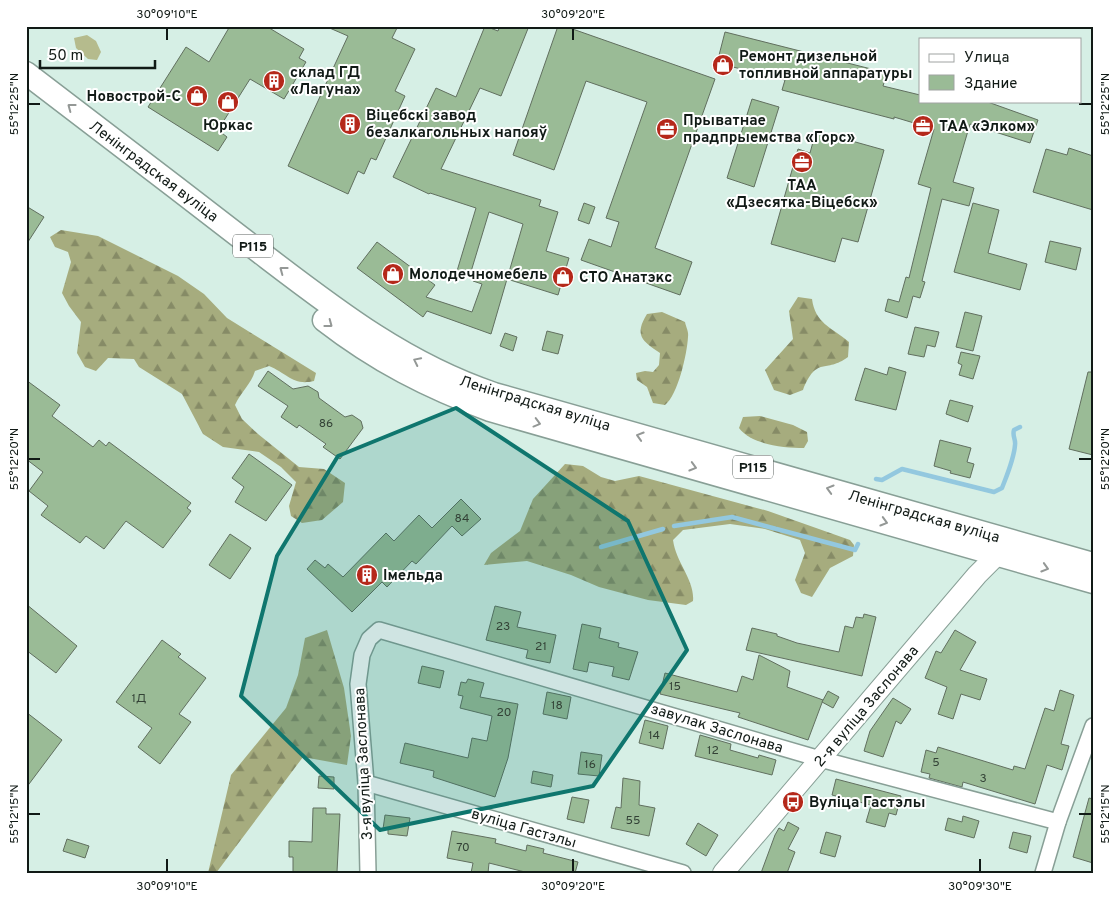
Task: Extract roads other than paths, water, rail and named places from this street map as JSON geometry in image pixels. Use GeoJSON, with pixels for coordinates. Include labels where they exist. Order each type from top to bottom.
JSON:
{"type":"FeatureCollection","features":[{"type":"Feature","properties":{"kind":"main road","name":"Ленінградская вуліца"},"geometry":{"type":"LineString","coordinates":[[26,73],[342,314],[408,357],[443,384]]}},
{"type":"Feature","properties":{"kind":"main road","name":"Ленінградская вуліца"},"geometry":{"type":"LineString","coordinates":[[26,92],[334,328],[403,373],[443,384],[492,402],[1005,548],[1093,582]]}},
{"type":"Feature","properties":{"kind":"main road","name":"Ленінградская вуліца"},"geometry":{"type":"LineString","coordinates":[[1005,548],[1093,564]]}},
{"type":"Feature","properties":{"kind":"main road","name":"2-я вуліца Заслонава"},"geometry":{"type":"LineString","coordinates":[[723,873],[970,583],[1005,548]]}},
{"type":"Feature","properties":{"kind":"street","name":"завулак Заслонава"},"geometry":{"type":"LineString","coordinates":[[378,630],[820,759],[1058,822]]}},
{"type":"Feature","properties":{"kind":"street","name":"3-я вуліца Заслонава"},"geometry":{"type":"LineString","coordinates":[[368,873],[366,783],[358,684],[362,655],[370,639],[378,630]]}},
{"type":"Feature","properties":{"kind":"street"},"geometry":{"type":"LineString","coordinates":[[1043,873],[1058,822],[1093,726]]}},
{"type":"Feature","properties":{"kind":"street","name":"вуліца Гастэлы"},"geometry":{"type":"LineString","coordinates":[[366,783],[683,873]]}},
{"type":"Feature","properties":{"kind":"waterway"},"geometry":{"type":"LineString","coordinates":[[876,479],[882,480],[902,469],[994,492],[1002,488],[1013,456],[1014,430],[1020,427]]}},
{"type":"Feature","properties":{"kind":"waterway"},"geometry":{"type":"LineString","coordinates":[[674,526],[732,517],[855,550],[858,544]]}},
{"type":"Feature","properties":{"kind":"waterway"},"geometry":{"type":"LineString","coordinates":[[601,547],[663,529]]}},
{"type":"Feature","properties":{"kind":"place","name":"Ремонт дизельной топливной аппаратуры"},"geometry":{"type":"Point","coordinates":[723,65]}},
{"type":"Feature","properties":{"kind":"place","name":"склад ГД «Лагуна»"},"geometry":{"type":"Point","coordinates":[274,81]}},
{"type":"Feature","properties":{"kind":"place","name":"Новострой-С"},"geometry":{"type":"Point","coordinates":[197,96]}},
{"type":"Feature","properties":{"kind":"place","name":"Юркас"},"geometry":{"type":"Point","coordinates":[228,102]}},
{"type":"Feature","properties":{"kind":"place","name":"Віцебскі завод безалкагольных напояў"},"geometry":{"type":"Point","coordinates":[350,124]}},
{"type":"Feature","properties":{"kind":"place","name":"ТАА «Элком»"},"geometry":{"type":"Point","coordinates":[923,126]}},
{"type":"Feature","properties":{"kind":"place","name":"Прыватнае прадпрыемства «Горс»"},"geometry":{"type":"Point","coordinates":[667,129]}},
{"type":"Feature","properties":{"kind":"place","name":"ТАА «Дзесятка-Віцебск»"},"geometry":{"type":"Point","coordinates":[802,162]}},
{"type":"Feature","properties":{"kind":"place","name":"Молодечномебель"},"geometry":{"type":"Point","coordinates":[393,274]}},
{"type":"Feature","properties":{"kind":"place","name":"СТО Анатэкс"},"geometry":{"type":"Point","coordinates":[563,277]}},
{"type":"Feature","properties":{"kind":"place","name":"Імельда"},"geometry":{"type":"Point","coordinates":[367,575]}},
{"type":"Feature","properties":{"kind":"place","name":"Вуліца Гастэлы"},"geometry":{"type":"Point","coordinates":[793,802]}}]}
